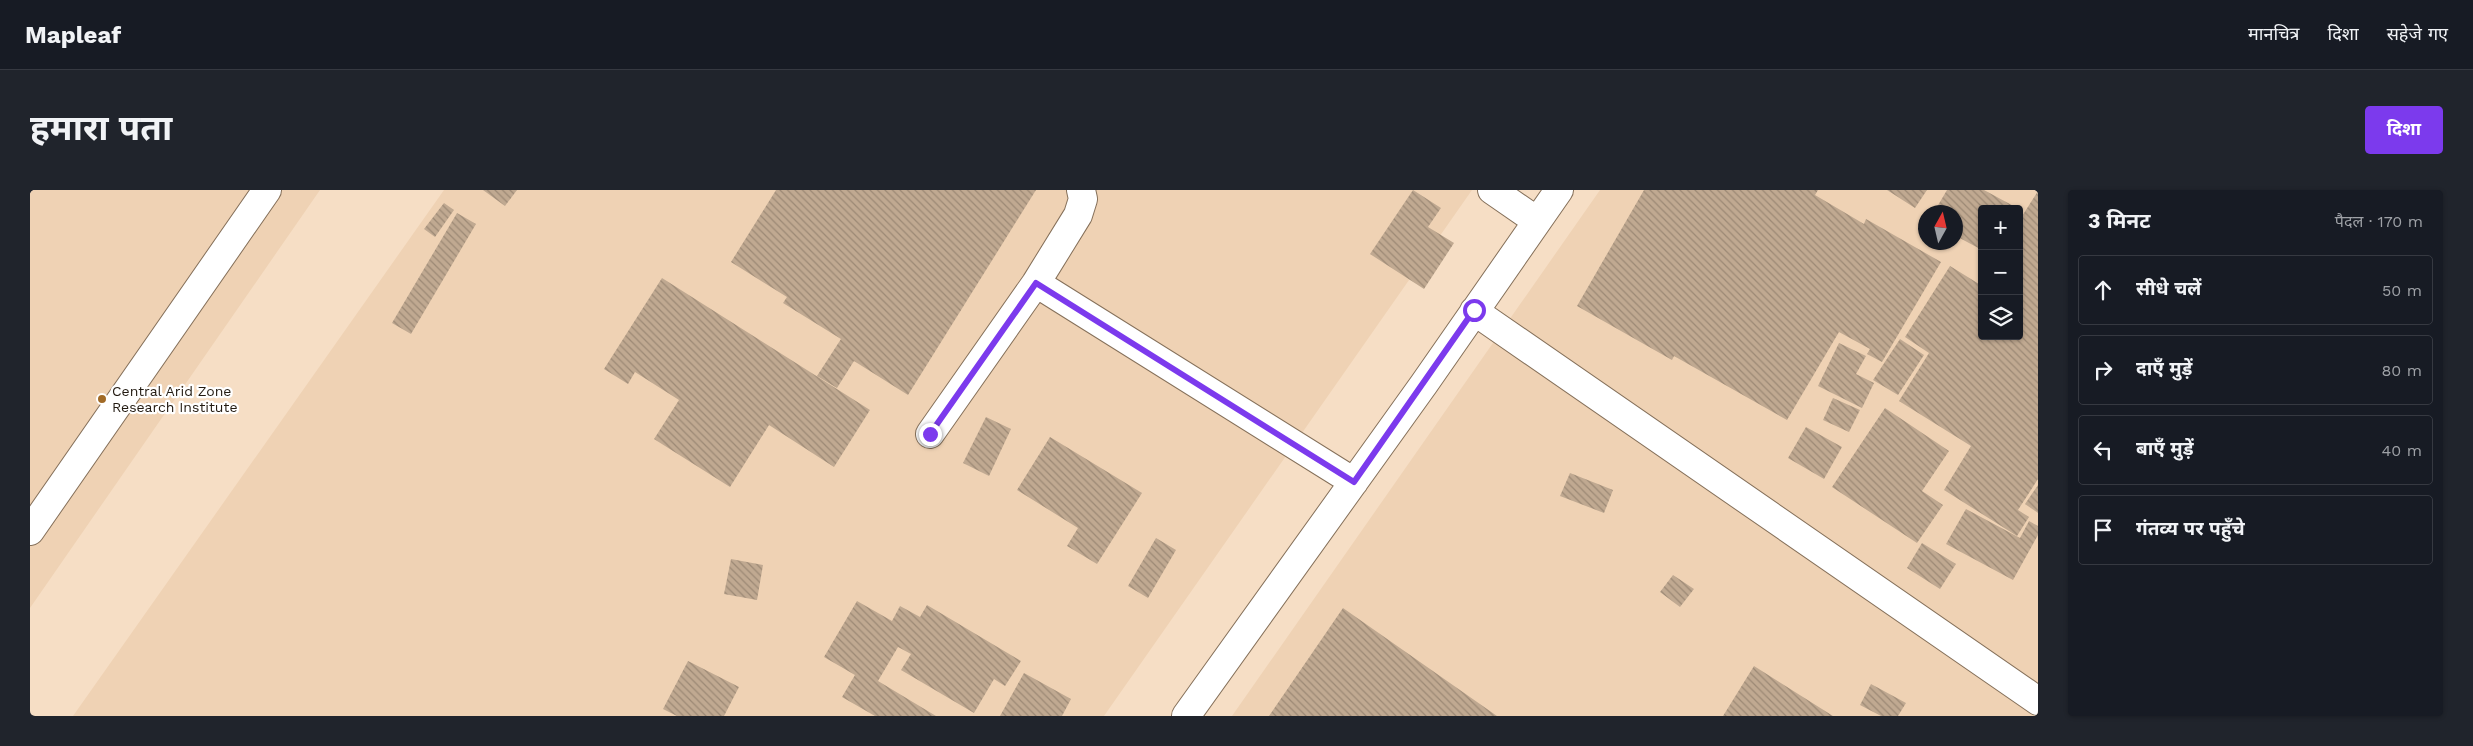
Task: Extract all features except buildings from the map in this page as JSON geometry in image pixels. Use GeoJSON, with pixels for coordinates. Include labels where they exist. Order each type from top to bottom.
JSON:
{"type":"FeatureCollection","features":[{"type":"Feature","properties":{"kind":"street"},"geometry":{"type":"LineString","coordinates":[[30,530],[268,190]]}},
{"type":"Feature","properties":{"kind":"street"},"geometry":{"type":"LineString","coordinates":[[930,434],[1036,283],[1078,215],[1083,199],[1081,190]]}},
{"type":"Feature","properties":{"kind":"street"},"geometry":{"type":"LineString","coordinates":[[1492,190],[1537,221]]}},
{"type":"Feature","properties":{"kind":"street"},"geometry":{"type":"LineString","coordinates":[[1186,716],[1354,482],[1558,190]]}},
{"type":"Feature","properties":{"kind":"street"},"geometry":{"type":"LineString","coordinates":[[1036,283],[1354,482]]}},
{"type":"Feature","properties":{"kind":"street"},"geometry":{"type":"LineString","coordinates":[[1474,310],[2038,701]]}},
{"type":"Feature","properties":{"kind":"shaded area","name":"Central Arid Zone Research Institute"},"geometry":{"type":"Polygon","coordinates":[[[30,190],[320,190],[30,608],[30,190]]]}},
{"type":"Feature","properties":{"kind":"shaded area"},"geometry":{"type":"Polygon","coordinates":[[[444,190],[1472,190],[1104,716],[73,716],[444,190]]]}},
{"type":"Feature","properties":{"kind":"shaded area"},"geometry":{"type":"Polygon","coordinates":[[[1600,190],[2038,190],[2038,716],[1232,716],[1600,190]]]}},
{"type":"Feature","properties":{"kind":"place","name":"Central Arid Zone Research Institute"},"geometry":{"type":"Point","coordinates":[102,399]}},
{"type":"Feature","properties":{"kind":"route"},"geometry":{"type":"LineString","coordinates":[[930,434],[1036,283],[1354,482],[1474,310]]}}]}
